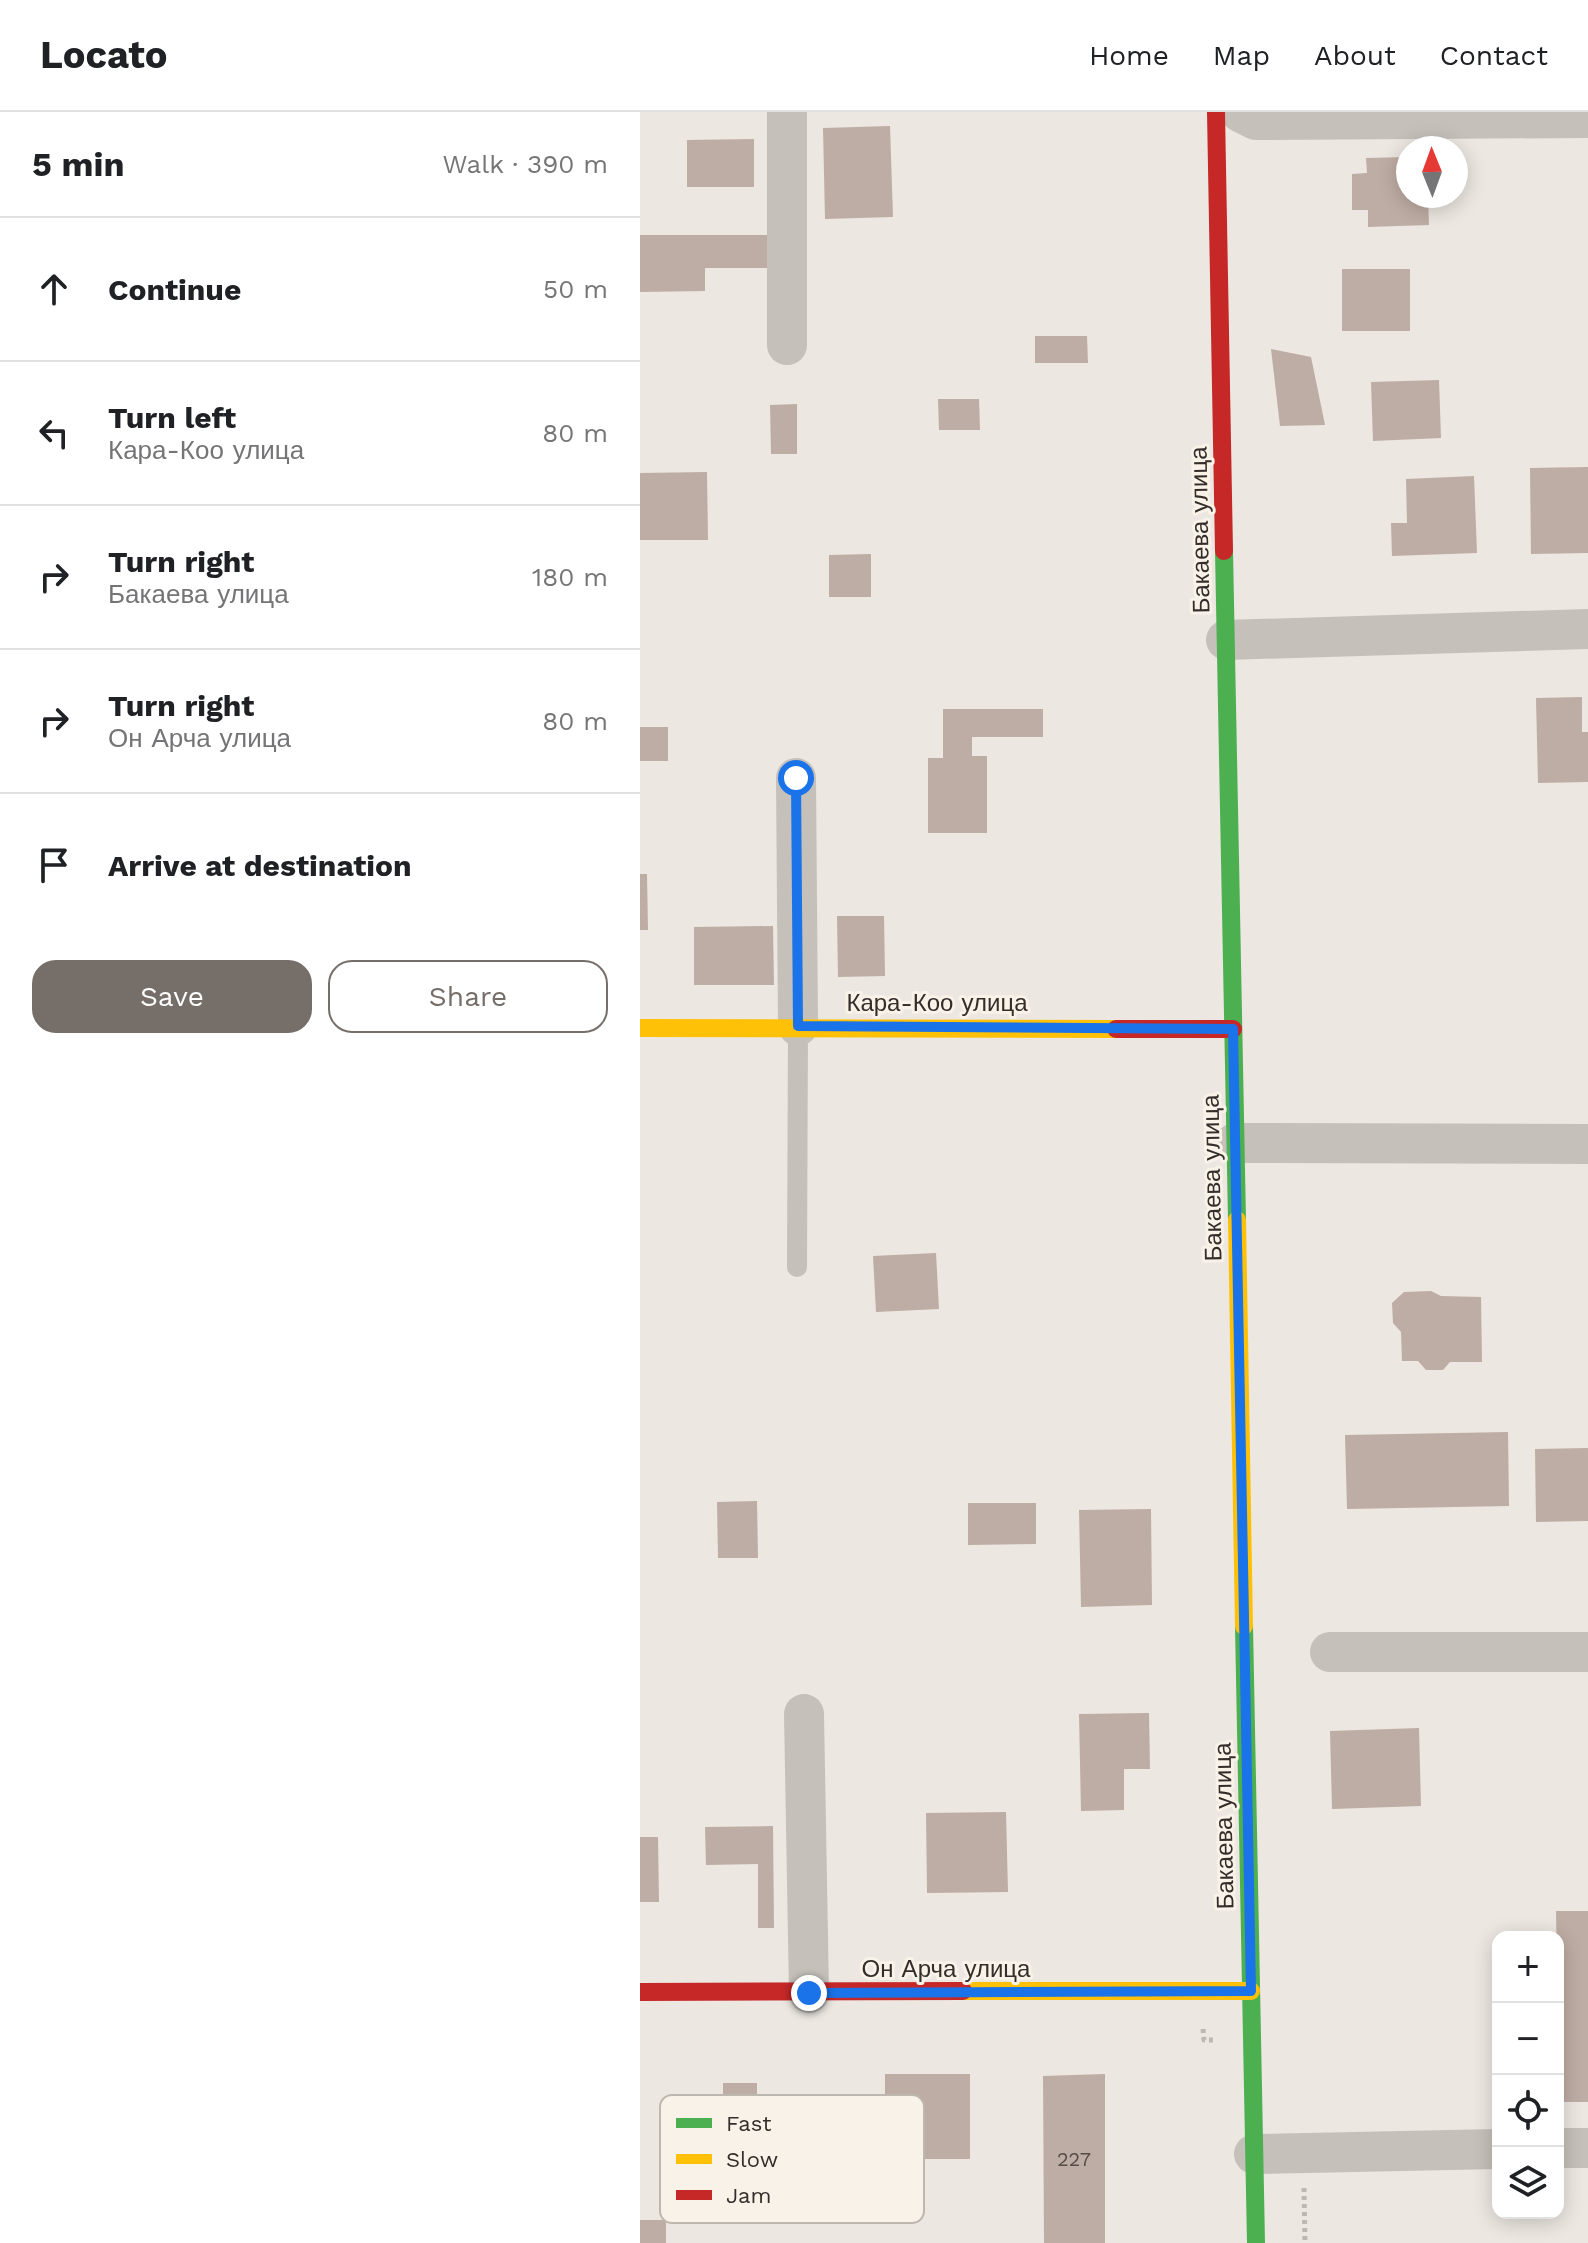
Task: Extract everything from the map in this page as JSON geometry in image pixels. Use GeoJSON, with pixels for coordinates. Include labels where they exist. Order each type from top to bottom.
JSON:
{"type":"FeatureCollection","features":[{"type":"Feature","properties":{"kind":"street"},"geometry":{"type":"LineString","coordinates":[[787,112],[787,345]]}},
{"type":"Feature","properties":{"kind":"street","name":"Бакаева улица"},"geometry":{"type":"LineString","coordinates":[[1216,112],[1256,2243]]}},
{"type":"Feature","properties":{"kind":"street"},"geometry":{"type":"LineString","coordinates":[[1240,112],[1256,120],[1588,118]]}},
{"type":"Feature","properties":{"kind":"street"},"geometry":{"type":"LineString","coordinates":[[1226,640],[1588,629]]}},
{"type":"Feature","properties":{"kind":"street"},"geometry":{"type":"LineString","coordinates":[[796,778],[798,1026]]}},
{"type":"Feature","properties":{"kind":"street","name":"Кара-Коо улица"},"geometry":{"type":"LineString","coordinates":[[640,1028],[1233,1029]]}},
{"type":"Feature","properties":{"kind":"street"},"geometry":{"type":"LineString","coordinates":[[1235,1143],[1588,1144]]}},
{"type":"Feature","properties":{"kind":"street"},"geometry":{"type":"LineString","coordinates":[[1330,1652],[1588,1652]]}},
{"type":"Feature","properties":{"kind":"street"},"geometry":{"type":"LineString","coordinates":[[804,1714],[809,1993]]}},
{"type":"Feature","properties":{"kind":"street","name":"Он Арча улица"},"geometry":{"type":"LineString","coordinates":[[640,1992],[1251,1991]]}},
{"type":"Feature","properties":{"kind":"street"},"geometry":{"type":"LineString","coordinates":[[1564,2148],[1588,2148]]}},
{"type":"Feature","properties":{"kind":"street"},"geometry":{"type":"LineString","coordinates":[[1254,2154],[1492,2149]]}},
{"type":"Feature","properties":{"kind":"lane"},"geometry":{"type":"LineString","coordinates":[[797,1267],[798,1026]]}},
{"type":"Feature","properties":{"kind":"path"},"geometry":{"type":"LineString","coordinates":[[1304,2173],[1305,2243]]}},
{"type":"Feature","properties":{"kind":"building"},"geometry":{"type":"Polygon","coordinates":[[[890,126],[893,217],[825,219],[823,128],[890,126]]]}},
{"type":"Feature","properties":{"kind":"building"},"geometry":{"type":"Polygon","coordinates":[[[754,139],[754,187],[687,187],[687,140],[754,139]]]}},
{"type":"Feature","properties":{"kind":"building"},"geometry":{"type":"Polygon","coordinates":[[[1396,157],[1396,208],[1428,208],[1429,225],[1368,227],[1368,210],[1352,210],[1352,174],[1367,173],[1366,158],[1396,157]]]}},
{"type":"Feature","properties":{"kind":"building"},"geometry":{"type":"Polygon","coordinates":[[[640,235],[777,235],[777,268],[705,268],[705,291],[640,292],[640,235]]]}},
{"type":"Feature","properties":{"kind":"building"},"geometry":{"type":"Polygon","coordinates":[[[1342,269],[1410,269],[1410,331],[1342,331],[1342,269]]]}},
{"type":"Feature","properties":{"kind":"building"},"geometry":{"type":"Polygon","coordinates":[[[1035,336],[1087,336],[1088,363],[1035,363],[1035,336]]]}},
{"type":"Feature","properties":{"kind":"building"},"geometry":{"type":"Polygon","coordinates":[[[1271,349],[1311,357],[1325,425],[1280,426],[1271,349]]]}},
{"type":"Feature","properties":{"kind":"building"},"geometry":{"type":"Polygon","coordinates":[[[1439,380],[1441,438],[1373,441],[1371,382],[1439,380]]]}},
{"type":"Feature","properties":{"kind":"building"},"geometry":{"type":"Polygon","coordinates":[[[938,399],[979,399],[980,430],[939,430],[938,399]]]}},
{"type":"Feature","properties":{"kind":"building"},"geometry":{"type":"Polygon","coordinates":[[[797,404],[797,454],[771,454],[770,405],[797,404]]]}},
{"type":"Feature","properties":{"kind":"building"},"geometry":{"type":"Polygon","coordinates":[[[1588,467],[1588,553],[1531,554],[1530,468],[1588,467]]]}},
{"type":"Feature","properties":{"kind":"building"},"geometry":{"type":"Polygon","coordinates":[[[707,472],[708,540],[640,540],[640,473],[707,472]]]}},
{"type":"Feature","properties":{"kind":"building"},"geometry":{"type":"Polygon","coordinates":[[[1474,476],[1477,553],[1392,556],[1391,523],[1407,523],[1406,479],[1474,476]]]}},
{"type":"Feature","properties":{"kind":"building"},"geometry":{"type":"Polygon","coordinates":[[[871,554],[871,597],[829,597],[829,555],[871,554]]]}},
{"type":"Feature","properties":{"kind":"building"},"geometry":{"type":"Polygon","coordinates":[[[1582,697],[1582,732],[1588,732],[1588,782],[1538,783],[1536,698],[1582,697]]]}},
{"type":"Feature","properties":{"kind":"building"},"geometry":{"type":"Polygon","coordinates":[[[943,709],[1043,709],[1043,737],[972,737],[972,756],[987,756],[987,833],[928,833],[928,758],[943,758],[943,709]]]}},
{"type":"Feature","properties":{"kind":"building"},"geometry":{"type":"Polygon","coordinates":[[[640,727],[668,727],[668,761],[640,761],[640,727]]]}},
{"type":"Feature","properties":{"kind":"building"},"geometry":{"type":"Polygon","coordinates":[[[640,874],[647,874],[648,930],[640,930],[640,874]]]}},
{"type":"Feature","properties":{"kind":"building"},"geometry":{"type":"Polygon","coordinates":[[[837,916],[884,916],[885,976],[838,977],[837,916]]]}},
{"type":"Feature","properties":{"kind":"building"},"geometry":{"type":"Polygon","coordinates":[[[773,926],[774,985],[694,985],[694,927],[773,926]]]}},
{"type":"Feature","properties":{"kind":"building"},"geometry":{"type":"Polygon","coordinates":[[[936,1253],[939,1309],[876,1312],[873,1256],[936,1253]]]}},
{"type":"Feature","properties":{"kind":"building"},"geometry":{"type":"Polygon","coordinates":[[[1431,1291],[1441,1296],[1481,1297],[1482,1362],[1450,1362],[1443,1370],[1426,1370],[1418,1361],[1402,1361],[1401,1332],[1393,1323],[1392,1303],[1404,1292],[1431,1291]]]}},
{"type":"Feature","properties":{"kind":"building"},"geometry":{"type":"Polygon","coordinates":[[[1508,1432],[1509,1506],[1347,1509],[1345,1435],[1508,1432]]]}},
{"type":"Feature","properties":{"kind":"building"},"geometry":{"type":"Polygon","coordinates":[[[1588,1448],[1588,1521],[1536,1522],[1535,1449],[1588,1448]]]}},
{"type":"Feature","properties":{"kind":"building"},"geometry":{"type":"Polygon","coordinates":[[[757,1501],[758,1558],[718,1558],[717,1502],[757,1501]]]}},
{"type":"Feature","properties":{"kind":"building"},"geometry":{"type":"Polygon","coordinates":[[[968,1503],[1036,1503],[1036,1544],[968,1545],[968,1503]]]}},
{"type":"Feature","properties":{"kind":"building"},"geometry":{"type":"Polygon","coordinates":[[[1151,1509],[1152,1605],[1081,1607],[1079,1510],[1151,1509]]]}},
{"type":"Feature","properties":{"kind":"building"},"geometry":{"type":"Polygon","coordinates":[[[1149,1713],[1150,1769],[1124,1769],[1124,1810],[1081,1811],[1079,1714],[1149,1713]]]}},
{"type":"Feature","properties":{"kind":"building"},"geometry":{"type":"Polygon","coordinates":[[[1419,1728],[1421,1806],[1332,1809],[1330,1731],[1419,1728]]]}},
{"type":"Feature","properties":{"kind":"building"},"geometry":{"type":"Polygon","coordinates":[[[1006,1812],[1008,1892],[927,1893],[926,1813],[1006,1812]]]}},
{"type":"Feature","properties":{"kind":"building"},"geometry":{"type":"Polygon","coordinates":[[[773,1826],[774,1928],[758,1928],[758,1864],[706,1865],[705,1827],[773,1826]]]}},
{"type":"Feature","properties":{"kind":"building"},"geometry":{"type":"Polygon","coordinates":[[[640,1837],[658,1837],[659,1902],[640,1902],[640,1837]]]}},
{"type":"Feature","properties":{"kind":"building"},"geometry":{"type":"Polygon","coordinates":[[[1556,1911],[1588,1911],[1588,2102],[1564,2102],[1564,1931],[1556,1931],[1556,1911]]]}},
{"type":"Feature","properties":{"kind":"building"},"geometry":{"type":"Polygon","coordinates":[[[885,2074],[970,2074],[970,2159],[924,2159],[924,2095],[885,2095],[885,2074]]]}},
{"type":"Feature","properties":{"kind":"building"},"geometry":{"type":"Polygon","coordinates":[[[1105,2074],[1105,2243],[1044,2243],[1043,2076],[1105,2074]]]}},
{"type":"Feature","properties":{"kind":"building"},"geometry":{"type":"Polygon","coordinates":[[[723,2083],[757,2083],[757,2095],[723,2095],[723,2083]]]}},
{"type":"Feature","properties":{"kind":"building"},"geometry":{"type":"Polygon","coordinates":[[[640,2220],[666,2223],[666,2243],[640,2243],[640,2220]]]}},
{"type":"Feature","properties":{"kind":"traffic: fast"},"geometry":{"type":"LineString","coordinates":[[1224,551],[1237,1220]]}},
{"type":"Feature","properties":{"kind":"traffic: fast"},"geometry":{"type":"LineString","coordinates":[[1244,1626],[1256,2243]]}},
{"type":"Feature","properties":{"kind":"traffic: slow"},"geometry":{"type":"LineString","coordinates":[[640,1028],[1116,1029]]}},
{"type":"Feature","properties":{"kind":"traffic: slow"},"geometry":{"type":"LineString","coordinates":[[1237,1220],[1244,1626]]}},
{"type":"Feature","properties":{"kind":"traffic: slow"},"geometry":{"type":"LineString","coordinates":[[963,1991],[1251,1991]]}},
{"type":"Feature","properties":{"kind":"traffic: jam"},"geometry":{"type":"LineString","coordinates":[[1216,112],[1224,551]]}},
{"type":"Feature","properties":{"kind":"traffic: jam"},"geometry":{"type":"LineString","coordinates":[[1116,1029],[1233,1029]]}},
{"type":"Feature","properties":{"kind":"traffic: jam"},"geometry":{"type":"LineString","coordinates":[[640,1992],[963,1991]]}},
{"type":"Feature","properties":{"kind":"route"},"geometry":{"type":"LineString","coordinates":[[796,778],[798,1026],[1233,1029],[1251,1991],[809,1993]]}}]}
